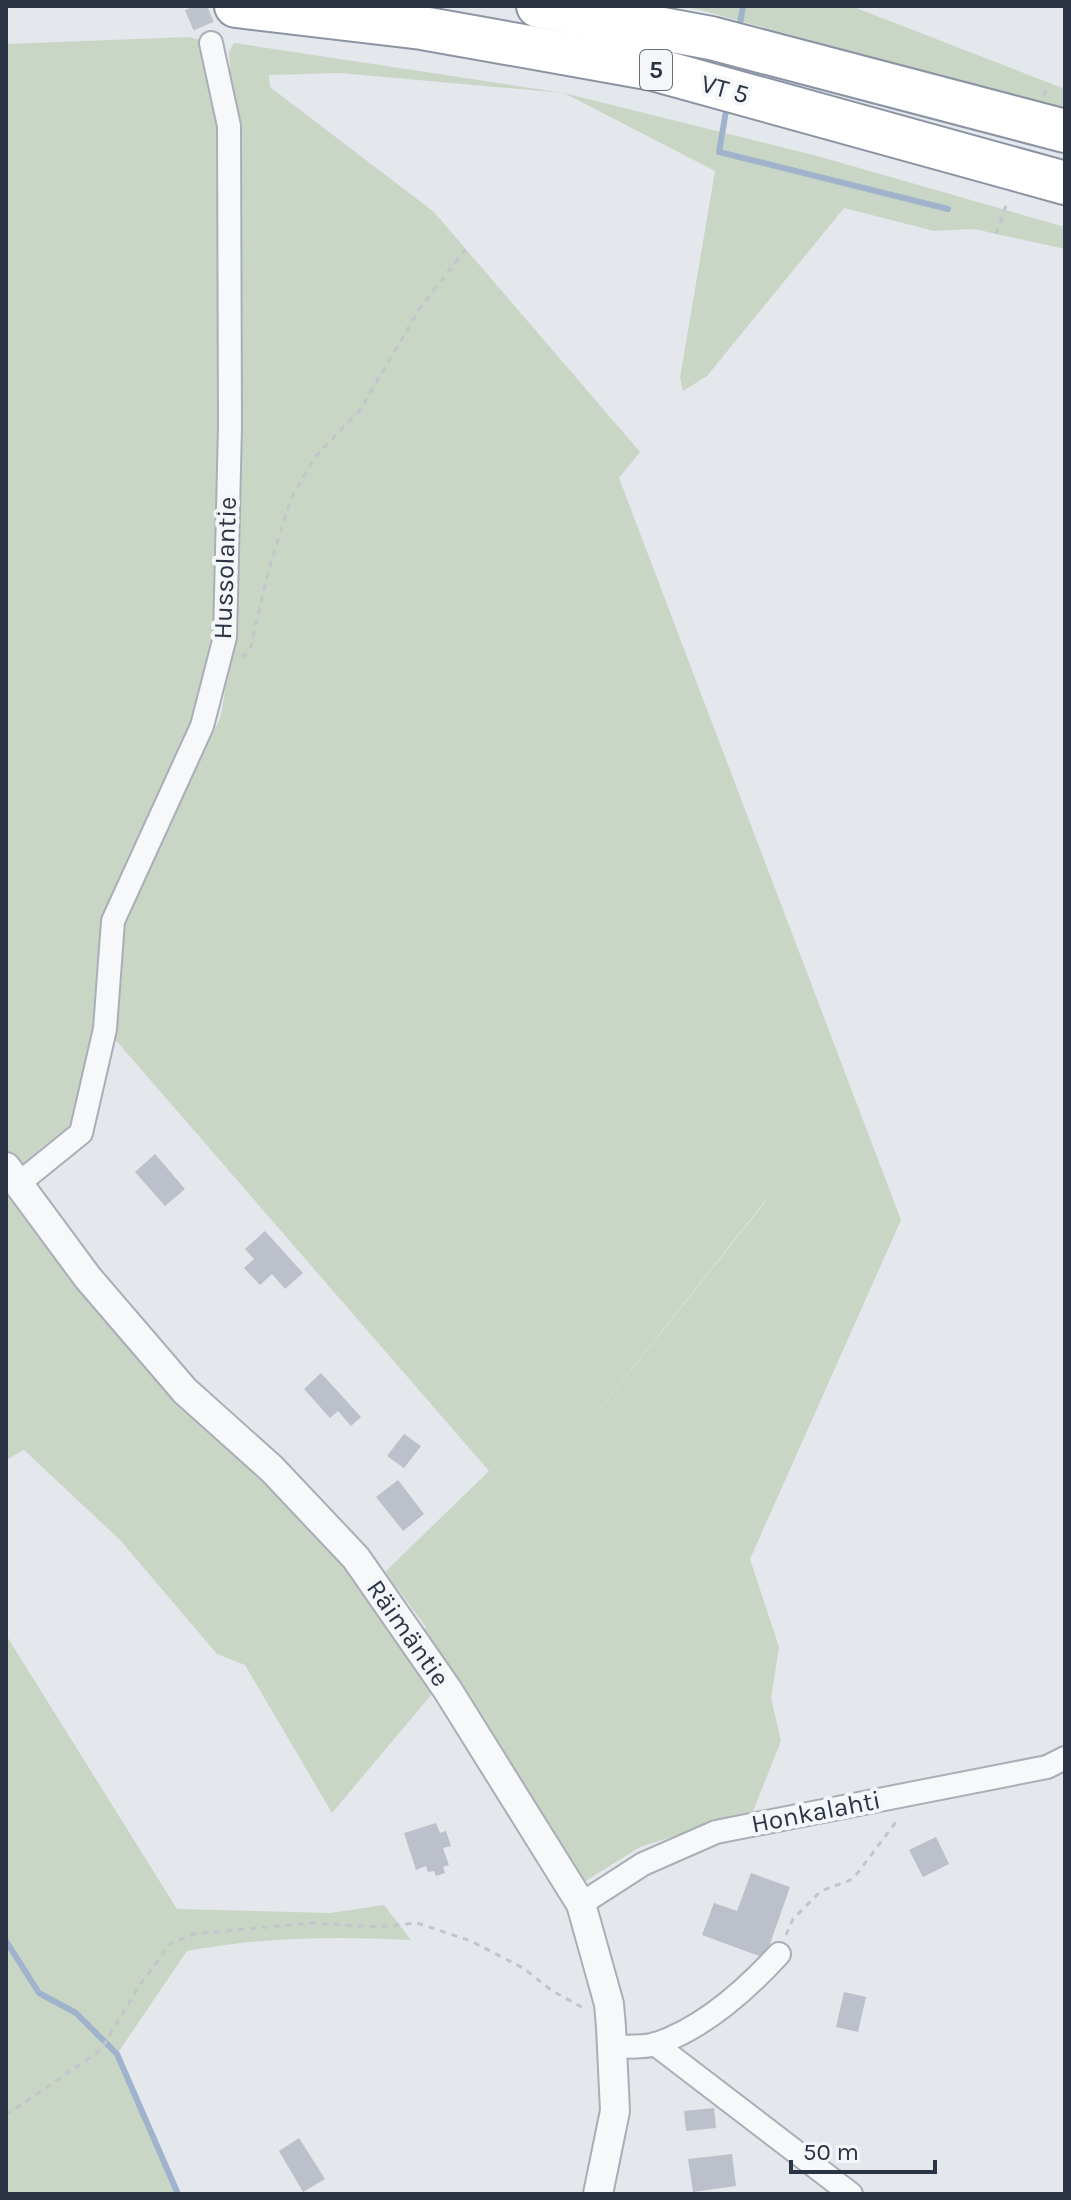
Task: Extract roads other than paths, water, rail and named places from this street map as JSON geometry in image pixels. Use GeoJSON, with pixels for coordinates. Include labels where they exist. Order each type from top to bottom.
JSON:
{"type":"FeatureCollection","features":[{"type":"Feature","properties":{"kind":"highway","name":"VT 5"},"geometry":{"type":"LineString","coordinates":[[236,6],[422,28],[653,69],[1065,183]]}},
{"type":"Feature","properties":{"kind":"highway","name":"VT 5"},"geometry":{"type":"LineString","coordinates":[[538,6],[711,38],[898,84],[1065,131]]}},
{"type":"Feature","properties":{"kind":"street","name":"Hussolantie"},"geometry":{"type":"LineString","coordinates":[[12,1176],[81,1133],[105,1029],[113,921],[202,726],[225,637],[229,126],[211,43]]}},
{"type":"Feature","properties":{"kind":"street","name":"Räimäntie"},"geometry":{"type":"LineString","coordinates":[[12,1176],[88,1278],[185,1391],[272,1469],[356,1558],[447,1689],[581,1904],[609,2004],[612,2047],[615,2111],[598,2194]]}},
{"type":"Feature","properties":{"kind":"street","name":"Honkalahti"},"geometry":{"type":"LineString","coordinates":[[581,1904],[643,1864],[716,1832],[1047,1767],[1065,1758]]}},
{"type":"Feature","properties":{"kind":"street"},"geometry":{"type":"LineString","coordinates":[[612,2047],[655,2044],[708,2017],[752,1982],[779,1954]]}},
{"type":"Feature","properties":{"kind":"street"},"geometry":{"type":"LineString","coordinates":[[655,2044],[851,2194]]}},
{"type":"Feature","properties":{"kind":"waterway"},"geometry":{"type":"LineString","coordinates":[[740,24],[743,6]]}},
{"type":"Feature","properties":{"kind":"waterway"},"geometry":{"type":"LineString","coordinates":[[726,111],[719,152],[948,209]]}},
{"type":"Feature","properties":{"kind":"waterway"},"geometry":{"type":"LineString","coordinates":[[6,1941],[39,1993],[76,2013],[117,2054],[178,2194]]}},
{"type":"Feature","properties":{"kind":"tunnel"},"geometry":{"type":"LineString","coordinates":[[195,6],[211,43]]}}]}
